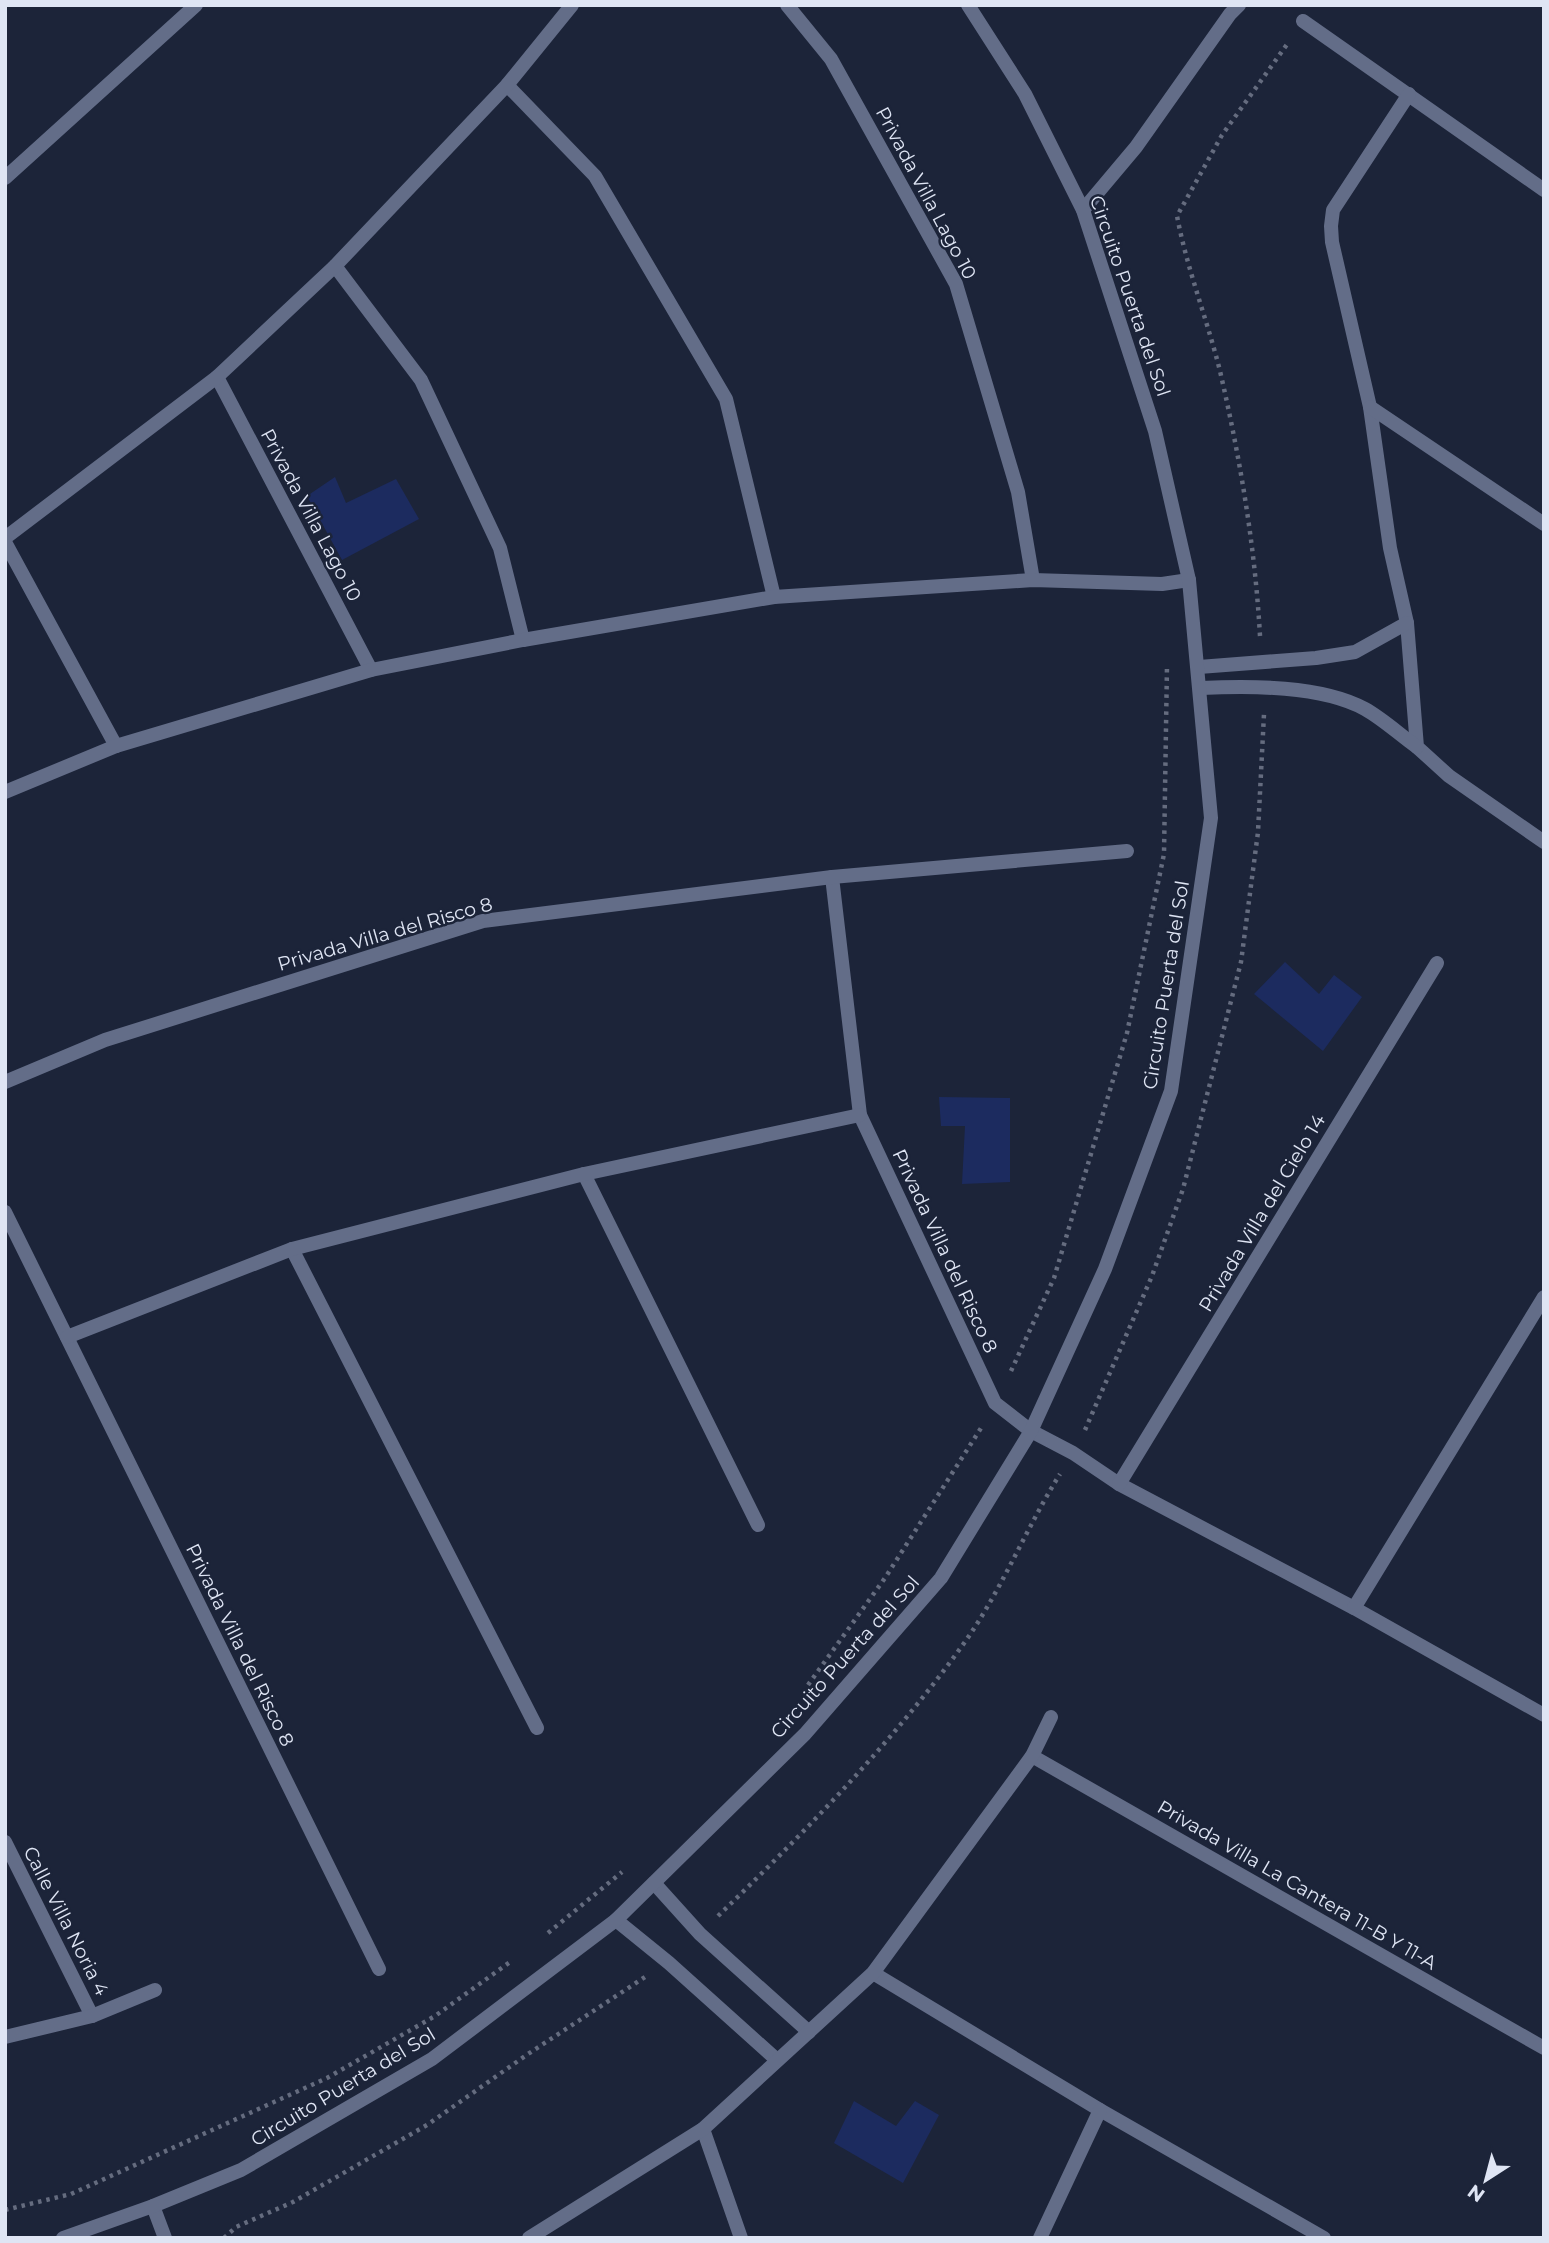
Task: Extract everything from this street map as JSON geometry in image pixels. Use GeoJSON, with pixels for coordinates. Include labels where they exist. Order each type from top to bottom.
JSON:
{"type":"FeatureCollection","features":[{"type":"Feature","properties":{"kind":"street"},"geometry":{"type":"LineString","coordinates":[[5,178],[196,5]]}},
{"type":"Feature","properties":{"kind":"street"},"geometry":{"type":"LineString","coordinates":[[116,746],[5,540],[217,377],[335,266],[508,85],[572,5]]}},
{"type":"Feature","properties":{"kind":"street","name":"Privada Villa Lago 10"},"geometry":{"type":"LineString","coordinates":[[787,5],[831,59],[956,284],[1018,492],[1032,580]]}},
{"type":"Feature","properties":{"kind":"street","name":"Circuito Puerta del Sol"},"geometry":{"type":"LineString","coordinates":[[64,2238],[241,2171],[432,2059],[616,1920],[805,1734],[941,1578],[1031,1431],[1105,1269],[1171,1091],[1211,818],[1199,667],[1189,580],[1155,431],[1083,210],[1025,94],[968,5]]}},
{"type":"Feature","properties":{"kind":"street"},"geometry":{"type":"LineString","coordinates":[[1083,210],[1136,147],[1230,13],[1239,5]]}},
{"type":"Feature","properties":{"kind":"street"},"geometry":{"type":"LineString","coordinates":[[1303,21],[1544,190]]}},
{"type":"Feature","properties":{"kind":"street"},"geometry":{"type":"LineString","coordinates":[[508,85],[595,176],[726,399],[774,597]]}},
{"type":"Feature","properties":{"kind":"street"},"geometry":{"type":"LineString","coordinates":[[1409,94],[1333,210],[1331,226],[1332,242],[1370,407],[1390,548],[1406,623],[1417,747]]}},
{"type":"Feature","properties":{"kind":"street"},"geometry":{"type":"LineString","coordinates":[[335,266],[421,380],[500,548],[523,640]]}},
{"type":"Feature","properties":{"kind":"street","name":"Privada Villa Lago 10"},"geometry":{"type":"LineString","coordinates":[[217,377],[371,670]]}},
{"type":"Feature","properties":{"kind":"street"},"geometry":{"type":"LineString","coordinates":[[1370,407],[1544,524]]}},
{"type":"Feature","properties":{"kind":"street"},"geometry":{"type":"LineString","coordinates":[[5,792],[116,746],[371,670],[523,640],[774,597],[1032,580],[1162,584],[1189,580]]}},
{"type":"Feature","properties":{"kind":"street"},"geometry":{"type":"LineString","coordinates":[[1199,667],[1355,652],[1406,623]]}},
{"type":"Feature","properties":{"kind":"street"},"geometry":{"type":"LineString","coordinates":[[1201,688],[1264,686],[1335,698],[1364,709],[1417,747],[1449,776],[1544,842]]}},
{"type":"Feature","properties":{"kind":"street","name":"Privada Villa del Risco 8"},"geometry":{"type":"LineString","coordinates":[[5,1082],[105,1040],[483,921],[832,877],[1127,851]]}},
{"type":"Feature","properties":{"kind":"street","name":"Privada Villa del Risco 8"},"geometry":{"type":"LineString","coordinates":[[832,877],[860,1115],[995,1403]]}},
{"type":"Feature","properties":{"kind":"street","name":"Privada Villa del Cielo 14"},"geometry":{"type":"LineString","coordinates":[[1119,1484],[1437,962]]}},
{"type":"Feature","properties":{"kind":"street"},"geometry":{"type":"LineString","coordinates":[[67,1337],[292,1249],[584,1174],[860,1115]]}},
{"type":"Feature","properties":{"kind":"street"},"geometry":{"type":"LineString","coordinates":[[584,1174],[758,1525]]}},
{"type":"Feature","properties":{"kind":"street","name":"Privada Villa del Risco 8"},"geometry":{"type":"LineString","coordinates":[[5,1212],[379,1969]]}},
{"type":"Feature","properties":{"kind":"street"},"geometry":{"type":"LineString","coordinates":[[292,1249],[537,1728]]}},
{"type":"Feature","properties":{"kind":"street"},"geometry":{"type":"LineString","coordinates":[[1354,1608],[1544,1297]]}},
{"type":"Feature","properties":{"kind":"street"},"geometry":{"type":"LineString","coordinates":[[995,1403],[1031,1431],[1073,1453],[1119,1484],[1354,1608],[1544,1715]]}},
{"type":"Feature","properties":{"kind":"street"},"geometry":{"type":"LineString","coordinates":[[529,2238],[703,2129],[873,1973],[1032,1756],[1051,1717]]}},
{"type":"Feature","properties":{"kind":"street","name":"Privada Villa La Cantera 11-B Y 11-A"},"geometry":{"type":"LineString","coordinates":[[1032,1756],[1544,2048]]}},
{"type":"Feature","properties":{"kind":"street","name":"Calle Villa Noria 4"},"geometry":{"type":"LineString","coordinates":[[5,1842],[92,2016]]}},
{"type":"Feature","properties":{"kind":"street"},"geometry":{"type":"LineString","coordinates":[[654,1883],[700,1934],[809,2032]]}},
{"type":"Feature","properties":{"kind":"street"},"geometry":{"type":"LineString","coordinates":[[616,1920],[669,1963],[777,2060]]}},
{"type":"Feature","properties":{"kind":"street"},"geometry":{"type":"LineString","coordinates":[[873,1973],[1100,2110],[1324,2238]]}},
{"type":"Feature","properties":{"kind":"street","name":"Calle Villa Noria 4"},"geometry":{"type":"LineString","coordinates":[[5,2038],[92,2016],[155,1990]]}},
{"type":"Feature","properties":{"kind":"street"},"geometry":{"type":"LineString","coordinates":[[1040,2238],[1100,2110]]}},
{"type":"Feature","properties":{"kind":"street"},"geometry":{"type":"LineString","coordinates":[[703,2129],[741,2238]]}},
{"type":"Feature","properties":{"kind":"street"},"geometry":{"type":"LineString","coordinates":[[153,2206],[165,2238]]}},
{"type":"Feature","properties":{"kind":"path"},"geometry":{"type":"LineString","coordinates":[[1262,663],[1245,484],[1219,368],[1184,251],[1177,216],[1223,135],[1303,21]]}},
{"type":"Feature","properties":{"kind":"path"},"geometry":{"type":"LineString","coordinates":[[803,1691],[885,1578],[972,1444],[995,1403],[1054,1278],[1127,1033],[1164,854],[1167,652]]}},
{"type":"Feature","properties":{"kind":"path"},"geometry":{"type":"LineString","coordinates":[[700,1934],[871,1759],[907,1717],[963,1644],[1014,1562],[1073,1453],[1152,1276],[1183,1189],[1241,962],[1258,832],[1265,742],[1264,686]]}},
{"type":"Feature","properties":{"kind":"path"},"geometry":{"type":"LineString","coordinates":[[546,1935],[627,1867]]}},
{"type":"Feature","properties":{"kind":"path"},"geometry":{"type":"LineString","coordinates":[[5,2210],[71,2194],[327,2078],[435,2015],[513,1960]]}},
{"type":"Feature","properties":{"kind":"path"},"geometry":{"type":"LineString","coordinates":[[224,2238],[236,2227],[293,2202],[427,2125],[539,2047],[669,1963]]}},
{"type":"Feature","properties":{"kind":"shaded area"},"geometry":{"type":"Polygon","coordinates":[[[335,477],[346,503],[396,479],[419,519],[342,560],[307,496],[335,477]]]}},
{"type":"Feature","properties":{"kind":"shaded area"},"geometry":{"type":"Polygon","coordinates":[[[1285,962],[1319,994],[1334,975],[1362,997],[1323,1051],[1254,994],[1285,962]]]}},
{"type":"Feature","properties":{"kind":"shaded area"},"geometry":{"type":"Polygon","coordinates":[[[939,1097],[1010,1098],[1010,1182],[962,1184],[965,1126],[941,1126],[939,1097]]]}},
{"type":"Feature","properties":{"kind":"shaded area"},"geometry":{"type":"Polygon","coordinates":[[[854,2101],[896,2126],[915,2101],[939,2115],[903,2183],[834,2143],[854,2101]]]}}]}
